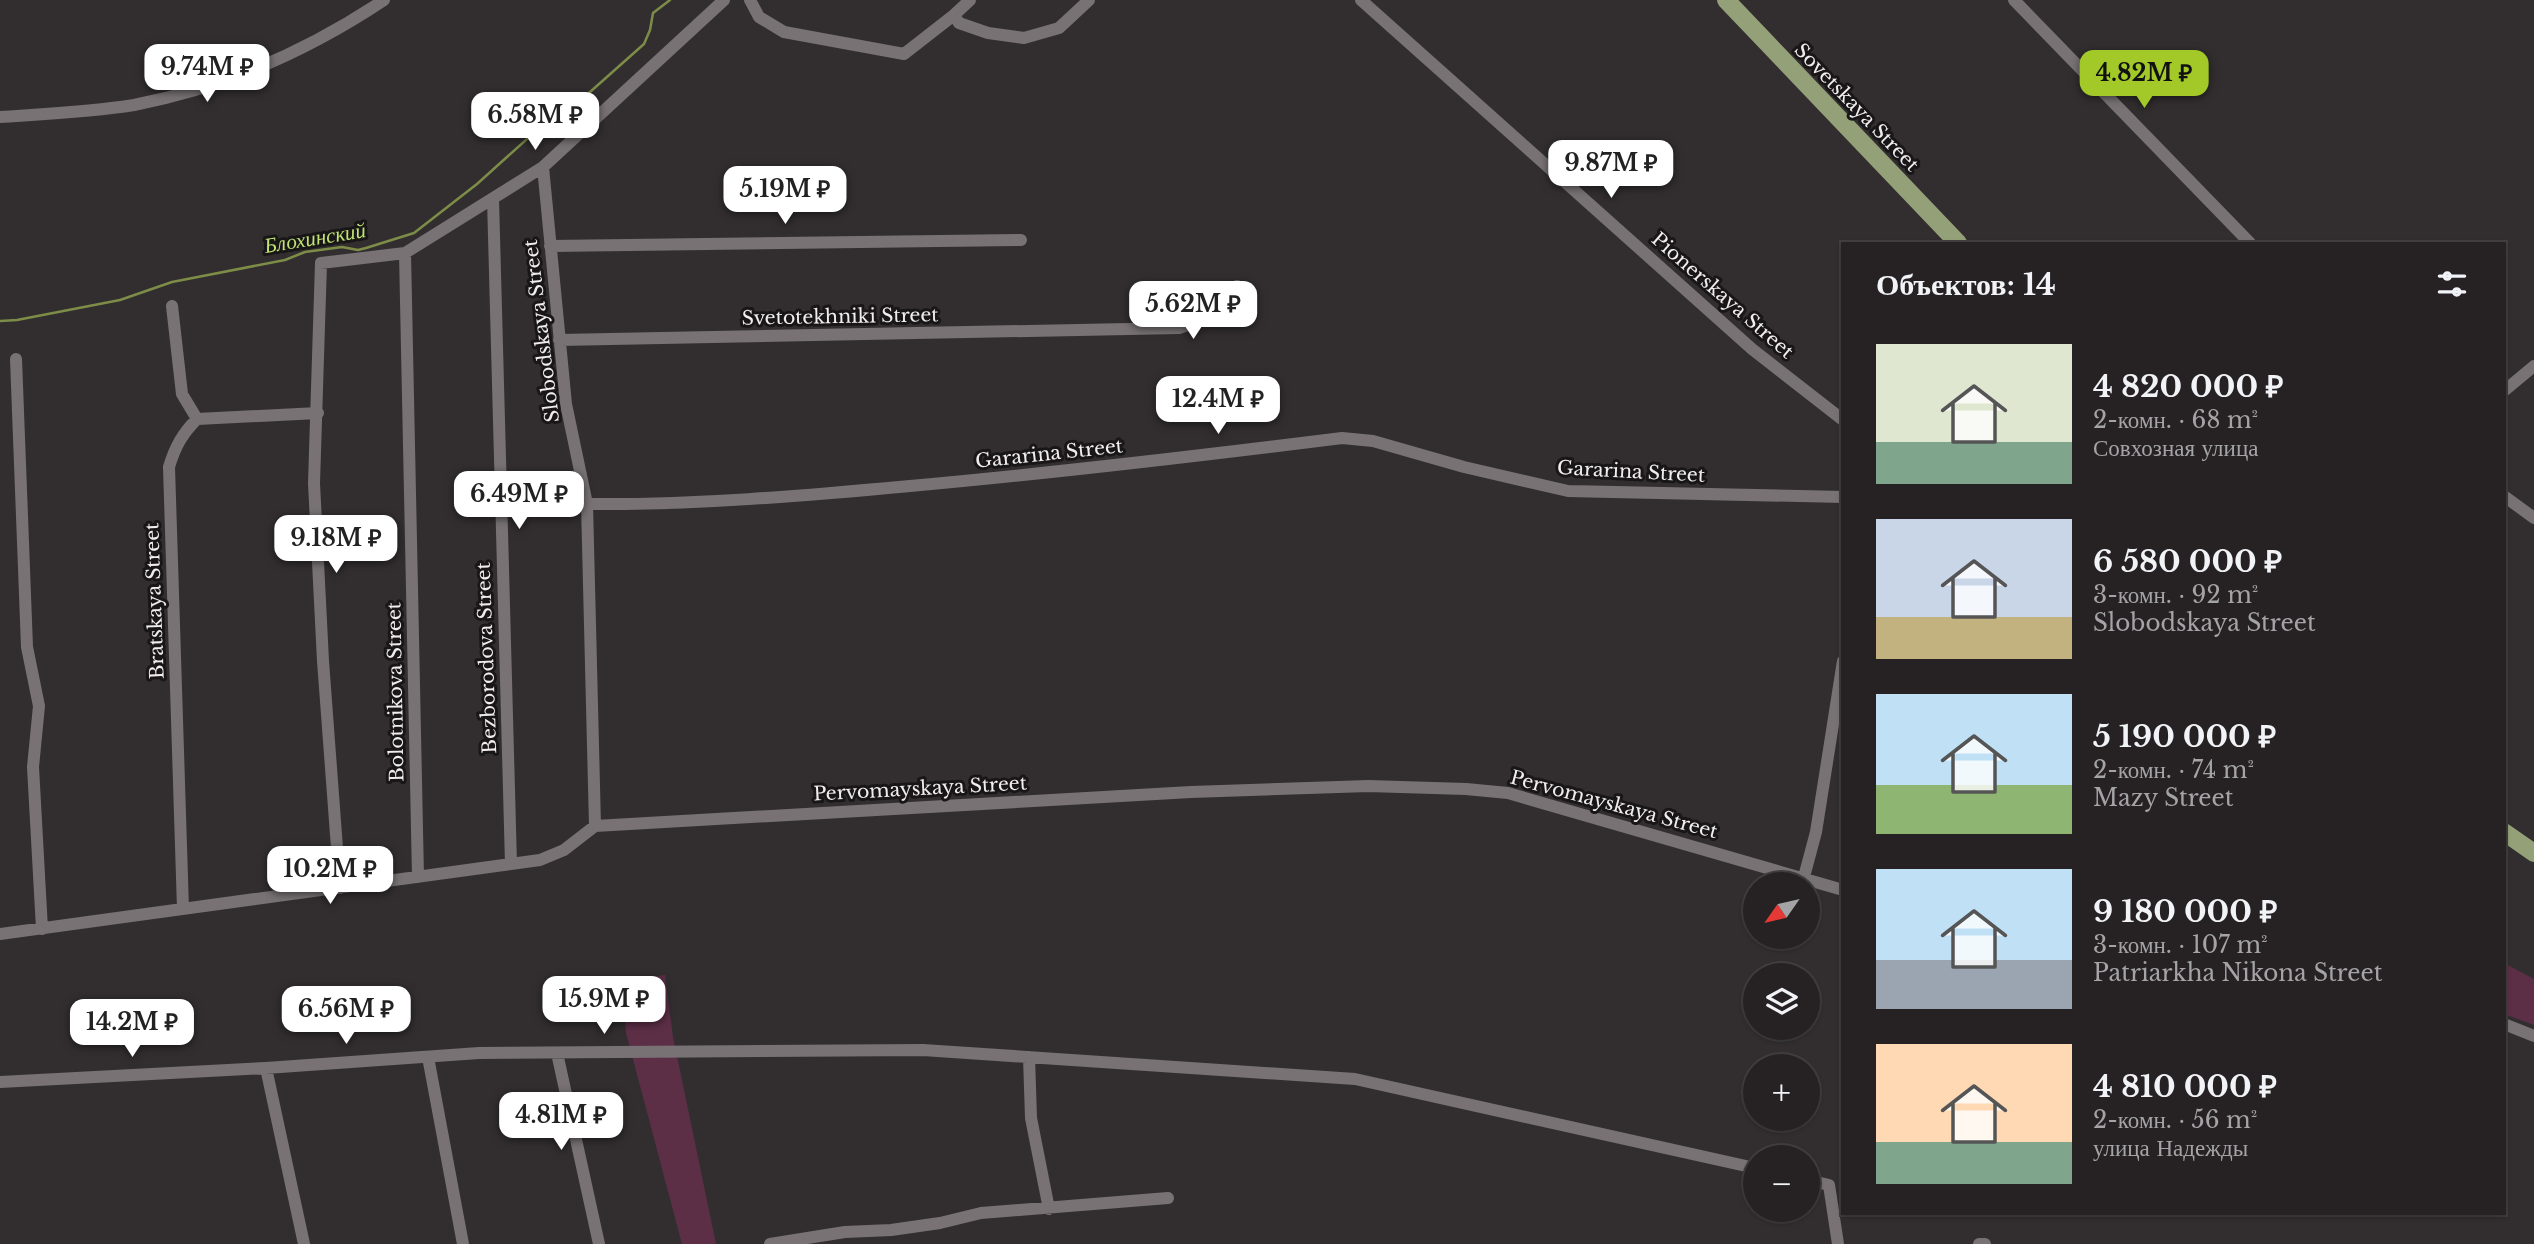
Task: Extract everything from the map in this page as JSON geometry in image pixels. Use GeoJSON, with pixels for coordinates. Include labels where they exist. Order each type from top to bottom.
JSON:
{"type":"FeatureCollection","features":[{"type":"Feature","properties":{"kind":"main road","name":"Sovetskaya Street"},"geometry":{"type":"LineString","coordinates":[[1726,0],[1957,242]]}},
{"type":"Feature","properties":{"kind":"main road"},"geometry":{"type":"LineString","coordinates":[[2506,833],[2534,853]]}},
{"type":"Feature","properties":{"kind":"street"},"geometry":{"type":"LineString","coordinates":[[0,117],[133,105],[212,86],[324,38],[384,0]]}},
{"type":"Feature","properties":{"kind":"street"},"geometry":{"type":"LineString","coordinates":[[340,888],[323,661],[314,483],[321,263],[405,253],[543,167],[724,0]]}},
{"type":"Feature","properties":{"kind":"street"},"geometry":{"type":"LineString","coordinates":[[750,0],[759,17],[784,32],[904,54],[970,0]]}},
{"type":"Feature","properties":{"kind":"street"},"geometry":{"type":"LineString","coordinates":[[954,15],[959,23],[988,33],[1024,38],[1059,28],[1089,0]]}},
{"type":"Feature","properties":{"kind":"street","name":"Pionerskaya Street"},"geometry":{"type":"LineString","coordinates":[[1361,0],[1752,349],[1841,418]]}},
{"type":"Feature","properties":{"kind":"street"},"geometry":{"type":"LineString","coordinates":[[2014,0],[2249,242]]}},
{"type":"Feature","properties":{"kind":"street","name":"Slobodskaya Street"},"geometry":{"type":"LineString","coordinates":[[543,167],[566,404],[587,504],[595,826]]}},
{"type":"Feature","properties":{"kind":"street","name":"Bezborodova Street"},"geometry":{"type":"LineString","coordinates":[[493,199],[511,864]]}},
{"type":"Feature","properties":{"kind":"street"},"geometry":{"type":"LineString","coordinates":[[550,246],[1021,240]]}},
{"type":"Feature","properties":{"kind":"street","name":"Bolotnikova Street"},"geometry":{"type":"LineString","coordinates":[[405,253],[418,877]]}},
{"type":"Feature","properties":{"kind":"street","name":"Svetotekhniki Street"},"geometry":{"type":"LineString","coordinates":[[559,340],[1179,328],[1196,322],[1237,286]]}},
{"type":"Feature","properties":{"kind":"street"},"geometry":{"type":"LineString","coordinates":[[172,306],[181,394],[197,419],[318,413]]}},
{"type":"Feature","properties":{"kind":"street"},"geometry":{"type":"LineString","coordinates":[[16,359],[27,647],[39,706],[33,767],[42,929]]}},
{"type":"Feature","properties":{"kind":"street"},"geometry":{"type":"LineString","coordinates":[[2506,389],[2534,366]]}},
{"type":"Feature","properties":{"kind":"street","name":"Bratskaya Street"},"geometry":{"type":"LineString","coordinates":[[183,909],[169,467],[183,433],[197,419]]}},
{"type":"Feature","properties":{"kind":"street","name":"Gararina Street"},"geometry":{"type":"LineString","coordinates":[[587,504],[648,504],[806,496],[1067,472],[1342,438],[1373,441],[1464,467],[1568,491],[1841,497]]}},
{"type":"Feature","properties":{"kind":"street"},"geometry":{"type":"LineString","coordinates":[[2506,497],[2534,518]]}},
{"type":"Feature","properties":{"kind":"street"},"geometry":{"type":"LineString","coordinates":[[1805,872],[1816,832],[1841,674]]}},
{"type":"Feature","properties":{"kind":"street","name":"Pervomayskaya Street"},"geometry":{"type":"LineString","coordinates":[[595,826],[1191,792],[1368,786],[1466,789],[1508,793],[1786,872]]}},
{"type":"Feature","properties":{"kind":"street"},"geometry":{"type":"LineString","coordinates":[[0,934],[540,860],[564,850],[595,826]]}},
{"type":"Feature","properties":{"kind":"street","name":"Pervomayskaya Street"},"geometry":{"type":"LineString","coordinates":[[1820,882],[1841,889]]}},
{"type":"Feature","properties":{"kind":"street"},"geometry":{"type":"LineString","coordinates":[[2506,1025],[2534,1036]]}},
{"type":"Feature","properties":{"kind":"street"},"geometry":{"type":"LineString","coordinates":[[0,1082],[266,1068],[479,1053],[923,1050],[1355,1079],[1743,1165]]}},
{"type":"Feature","properties":{"kind":"street"},"geometry":{"type":"LineString","coordinates":[[556,1053],[599,1244]]}},
{"type":"Feature","properties":{"kind":"street"},"geometry":{"type":"LineString","coordinates":[[428,1057],[463,1244]]}},
{"type":"Feature","properties":{"kind":"street"},"geometry":{"type":"LineString","coordinates":[[1029,1057],[1031,1118],[1049,1209]]}},
{"type":"Feature","properties":{"kind":"street"},"geometry":{"type":"LineString","coordinates":[[266,1068],[304,1244]]}},
{"type":"Feature","properties":{"kind":"street"},"geometry":{"type":"LineString","coordinates":[[1820,1183],[1829,1185],[1838,1244]]}},
{"type":"Feature","properties":{"kind":"street"},"geometry":{"type":"LineString","coordinates":[[770,1244],[833,1234],[940,1223],[981,1213],[1168,1198]]}},
{"type":"Feature","properties":{"kind":"shaded area"},"geometry":{"type":"Polygon","coordinates":[[[2506,964],[2534,979],[2534,1025],[2506,1015],[2506,964]]]}},
{"type":"Feature","properties":{"kind":"shaded area"},"geometry":{"type":"Polygon","coordinates":[[[665,975],[673,1037],[716,1244],[682,1244],[626,1033],[622,981],[665,975]]]}},
{"type":"Feature","properties":{"kind":"waterway","name":"Блохинский"},"geometry":{"type":"LineString","coordinates":[[0,321],[120,300],[172,282],[285,260],[305,252],[342,247],[358,250],[414,233],[477,184],[537,130],[581,100],[644,44],[653,13],[670,0]]}}]}
